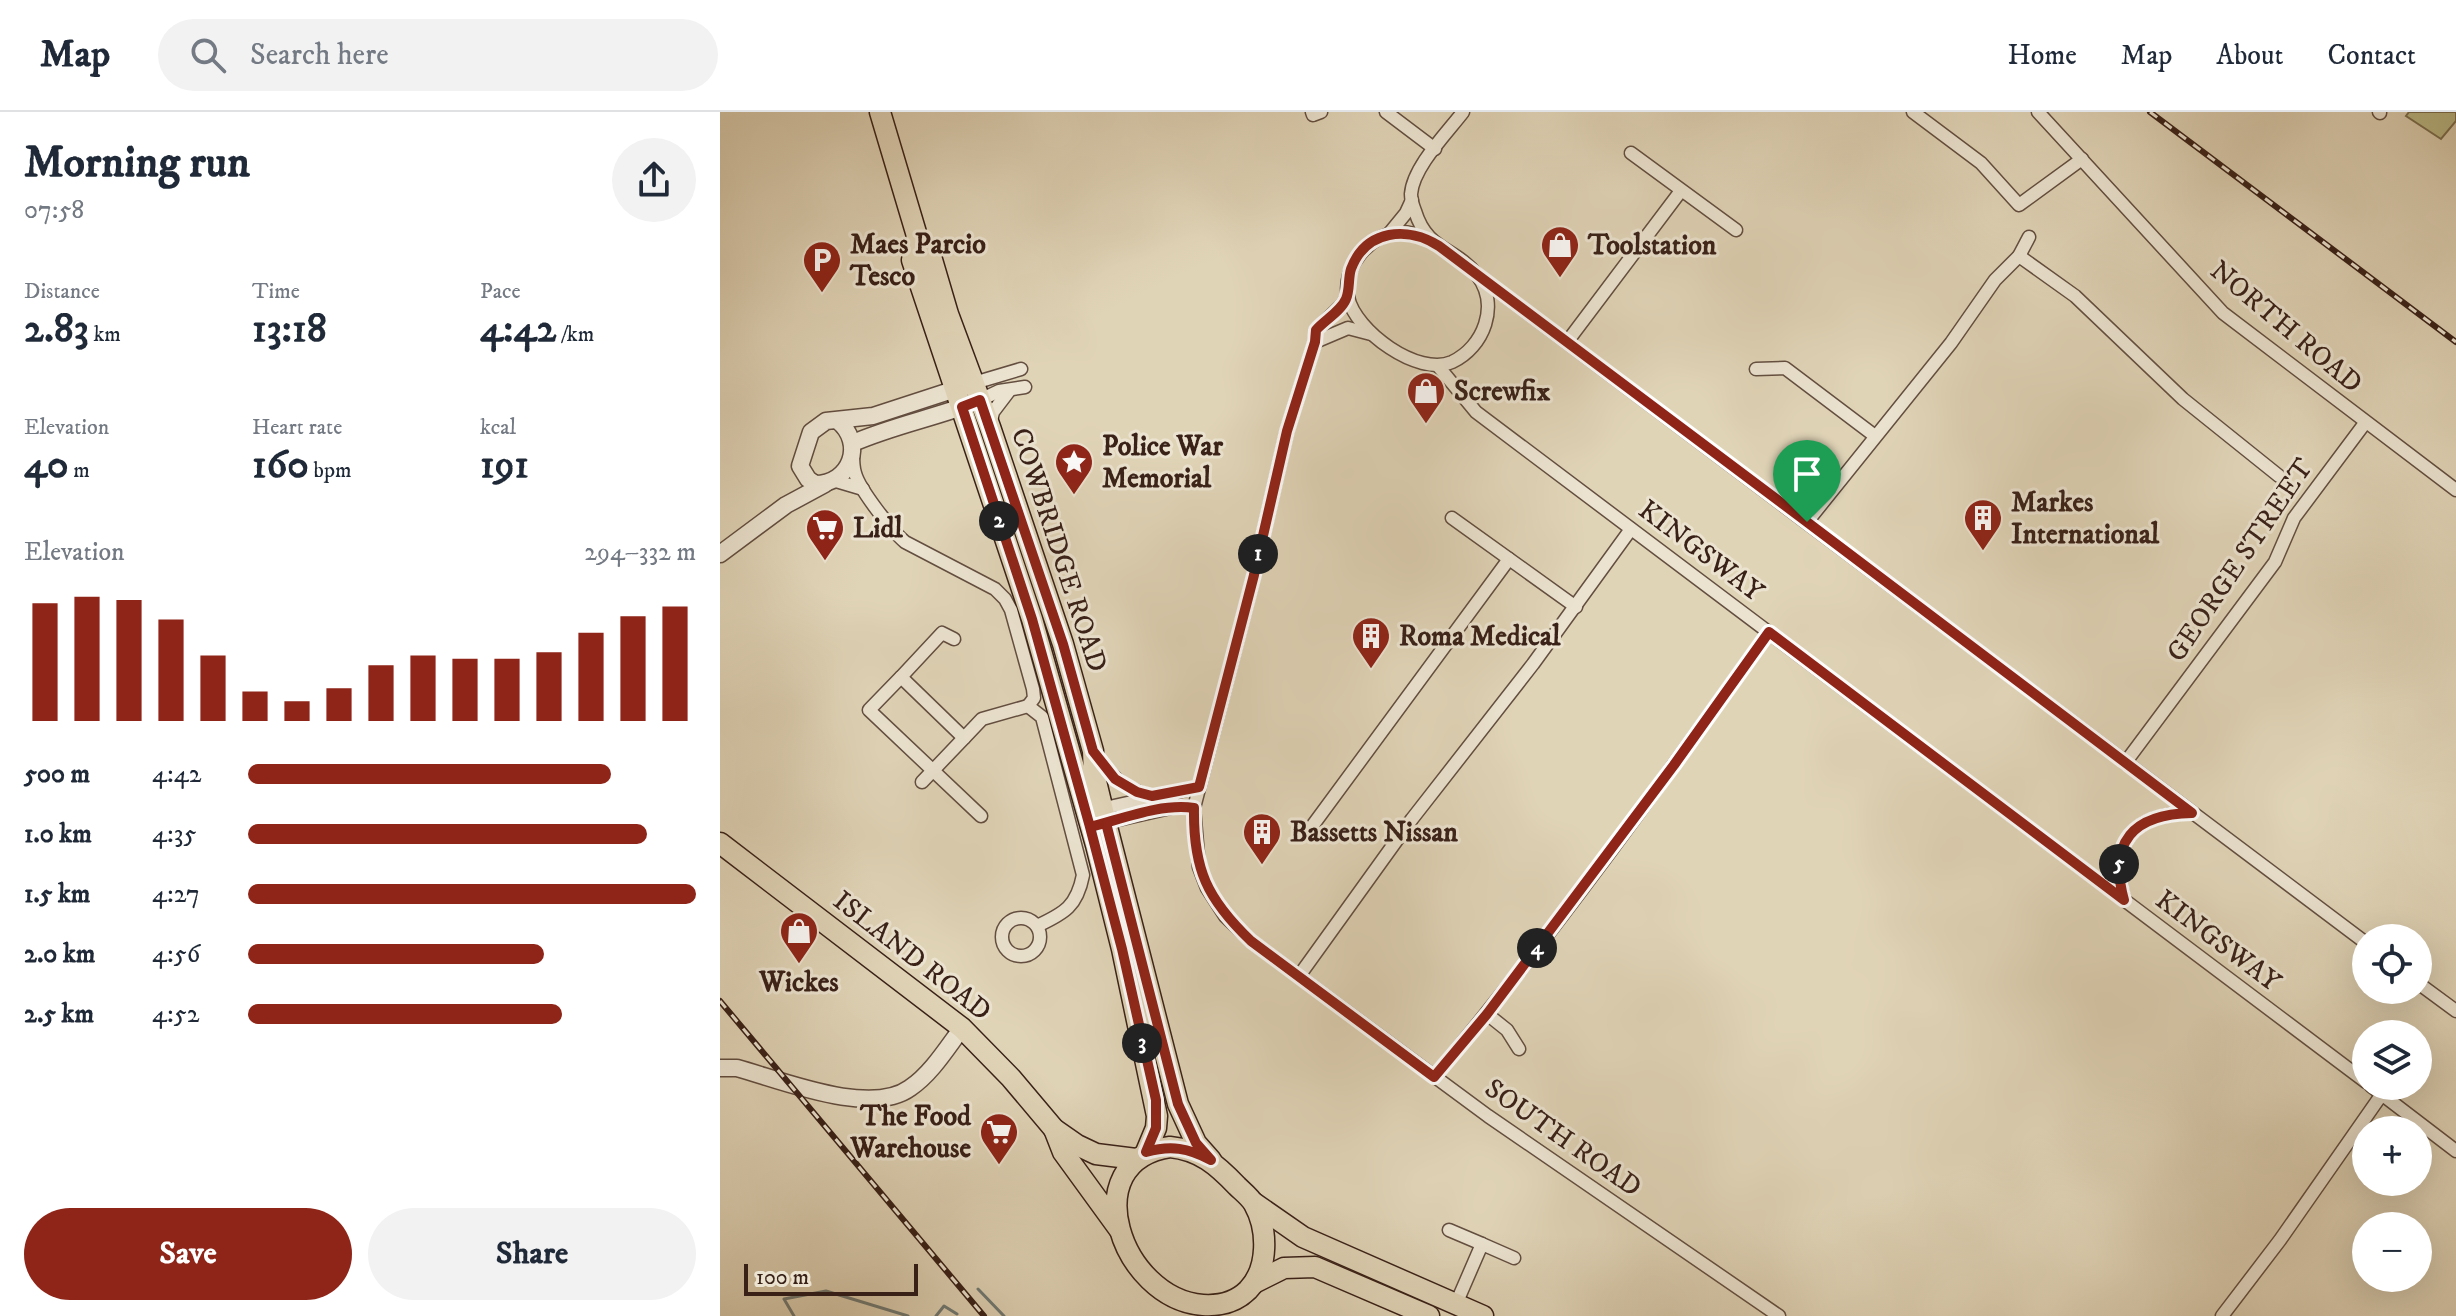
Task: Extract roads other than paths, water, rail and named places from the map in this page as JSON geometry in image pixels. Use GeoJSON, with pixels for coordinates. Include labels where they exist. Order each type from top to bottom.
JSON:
{"type":"FeatureCollection","features":[{"type":"Feature","properties":{"kind":"main road","name":"COWBRIDGE ROAD"},"geometry":{"type":"LineString","coordinates":[[880,112],[917,236],[912,259],[968,395],[1032,619],[1096,818],[1178,1104],[1196,1143],[1211,1160]]}},
{"type":"Feature","properties":{"kind":"main road","name":"COWBRIDGE ROAD"},"geometry":{"type":"LineString","coordinates":[[968,395],[990,427],[1063,644],[1093,751],[1096,818],[1156,1100],[1156,1128],[1141,1156]]}},
{"type":"Feature","properties":{"kind":"main road","name":"ISLAND ROAD"},"geometry":{"type":"LineString","coordinates":[[720,843],[962,1028],[1011,1078],[1054,1129]]}},
{"type":"Feature","properties":{"kind":"main road"},"geometry":{"type":"LineString","coordinates":[[1054,1129],[1096,1154],[1141,1156],[1170,1147],[1211,1160],[1254,1203],[1303,1237],[1483,1316]]}},
{"type":"Feature","properties":{"kind":"main road"},"geometry":{"type":"LineString","coordinates":[[1054,1129],[1063,1152],[1119,1230],[1139,1270],[1156,1288],[1174,1298],[1211,1306],[1223,1304],[1284,1268],[1315,1267],[1429,1316]]}},
{"type":"Feature","properties":{"kind":"main road"},"geometry":{"type":"LineString","coordinates":[[1119,1230],[1119,1188],[1124,1176],[1141,1156]]}},
{"type":"Feature","properties":{"kind":"main road"},"geometry":{"type":"LineString","coordinates":[[1232,1316],[1260,1272],[1264,1237],[1254,1203]]}},
{"type":"Feature","properties":{"kind":"main road"},"geometry":{"type":"LineString","coordinates":[[1174,1298],[1188,1316]]}},
{"type":"Feature","properties":{"kind":"street"},"geometry":{"type":"LineString","coordinates":[[1312,112],[1313,115],[1321,112]]}},
{"type":"Feature","properties":{"kind":"street"},"geometry":{"type":"LineString","coordinates":[[1386,112],[1435,149]]}},
{"type":"Feature","properties":{"kind":"street"},"geometry":{"type":"LineString","coordinates":[[1463,112],[1414,181],[1412,200],[1406,213],[1388,235],[1364,249],[1355,259],[1350,272],[1348,296],[1361,323],[1374,335],[1414,362],[1438,366],[1463,355],[1480,338],[1488,311],[1483,286],[1476,274]]}},
{"type":"Feature","properties":{"kind":"street"},"geometry":{"type":"LineString","coordinates":[[1913,112],[1981,163],[2019,205],[2082,159]]}},
{"type":"Feature","properties":{"kind":"street","name":"NORTH ROAD"},"geometry":{"type":"LineString","coordinates":[[2038,112],[2223,313],[2456,490]]}},
{"type":"Feature","properties":{"kind":"street"},"geometry":{"type":"LineString","coordinates":[[1631,153],[1680,192],[1736,230]]}},
{"type":"Feature","properties":{"kind":"street"},"geometry":{"type":"LineString","coordinates":[[1567,342],[1680,192]]}},
{"type":"Feature","properties":{"kind":"street"},"geometry":{"type":"LineString","coordinates":[[1412,200],[1420,226],[1428,239]]}},
{"type":"Feature","properties":{"kind":"street"},"geometry":{"type":"LineString","coordinates":[[1388,235],[1411,233],[1428,239],[2352,933]]}},
{"type":"Feature","properties":{"kind":"street"},"geometry":{"type":"LineString","coordinates":[[1807,522],[1951,343],[1995,280],[2019,256],[2029,237]]}},
{"type":"Feature","properties":{"kind":"street"},"geometry":{"type":"LineString","coordinates":[[2019,256],[2075,296],[2183,399],[2279,476]]}},
{"type":"Feature","properties":{"kind":"street","name":"SOUTH ROAD"},"geometry":{"type":"LineString","coordinates":[[1348,296],[1316,330],[1287,431],[1254,575],[1199,787],[1194,808],[1199,867],[1207,888],[1225,916],[1242,933],[1299,976],[1434,1077],[1779,1316]]}},
{"type":"Feature","properties":{"kind":"street"},"geometry":{"type":"LineString","coordinates":[[1315,342],[1348,328],[1374,335]]}},
{"type":"Feature","properties":{"kind":"street","name":"KINGSWAY"},"geometry":{"type":"LineString","coordinates":[[1438,366],[1476,412],[2352,1071]]}},
{"type":"Feature","properties":{"kind":"street"},"geometry":{"type":"LineString","coordinates":[[1756,369],[1785,368],[1875,436]]}},
{"type":"Feature","properties":{"kind":"street"},"geometry":{"type":"LineString","coordinates":[[724,555],[786,505],[844,472],[853,446],[1021,369]]}},
{"type":"Feature","properties":{"kind":"street"},"geometry":{"type":"LineString","coordinates":[[786,505],[798,487],[801,458],[811,432],[826,421],[873,416],[968,395],[1025,387]]}},
{"type":"Feature","properties":{"kind":"street"},"geometry":{"type":"LineString","coordinates":[[990,427],[993,412],[1009,391]]}},
{"type":"Feature","properties":{"kind":"street"},"geometry":{"type":"LineString","coordinates":[[838,421],[846,427],[853,446],[854,473],[905,542],[995,589],[1005,599],[1011,610],[1033,689],[1034,698],[1028,706],[982,719],[922,782]]}},
{"type":"Feature","properties":{"kind":"street","name":"GEORGE STREET"},"geometry":{"type":"LineString","coordinates":[[2125,763],[2275,562],[2294,518],[2365,423]]}},
{"type":"Feature","properties":{"kind":"street"},"geometry":{"type":"LineString","coordinates":[[801,471],[815,484],[830,482],[863,489]]}},
{"type":"Feature","properties":{"kind":"street"},"geometry":{"type":"LineString","coordinates":[[1452,518],[1576,607]]}},
{"type":"Feature","properties":{"kind":"street"},"geometry":{"type":"LineString","coordinates":[[1299,976],[1412,819],[1576,607],[1631,529]]}},
{"type":"Feature","properties":{"kind":"street"},"geometry":{"type":"LineString","coordinates":[[1313,825],[1509,559]]}},
{"type":"Feature","properties":{"kind":"street"},"geometry":{"type":"LineString","coordinates":[[1434,1077],[1487,1014],[1674,765],[1769,632]]}},
{"type":"Feature","properties":{"kind":"street"},"geometry":{"type":"LineString","coordinates":[[954,639],[942,633],[869,710],[981,816]]}},
{"type":"Feature","properties":{"kind":"street"},"geometry":{"type":"LineString","coordinates":[[901,677],[964,738]]}},
{"type":"Feature","properties":{"kind":"street"},"geometry":{"type":"LineString","coordinates":[[1028,706],[1042,717],[1083,875],[1079,894],[1071,906],[1037,926]]}},
{"type":"Feature","properties":{"kind":"street"},"geometry":{"type":"LineString","coordinates":[[1093,751],[1115,779],[1137,792],[1152,796]]}},
{"type":"Feature","properties":{"kind":"street"},"geometry":{"type":"LineString","coordinates":[[1096,818],[1152,796],[1199,787]]}},
{"type":"Feature","properties":{"kind":"street"},"geometry":{"type":"LineString","coordinates":[[1096,818],[1179,806],[1194,808]]}},
{"type":"Feature","properties":{"kind":"street"},"geometry":{"type":"LineString","coordinates":[[2124,900],[2119,858],[2127,838],[2135,828],[2153,818],[2192,813]]}},
{"type":"Feature","properties":{"kind":"street"},"geometry":{"type":"LineString","coordinates":[[2432,991],[2454,1004]]}},
{"type":"Feature","properties":{"kind":"street"},"geometry":{"type":"LineString","coordinates":[[1487,1014],[1507,1030],[1519,1049]]}},
{"type":"Feature","properties":{"kind":"street"},"geometry":{"type":"LineString","coordinates":[[720,1068],[737,1068],[861,1100],[890,1097],[902,1093],[921,1079],[962,1028]]}},
{"type":"Feature","properties":{"kind":"street"},"geometry":{"type":"LineString","coordinates":[[2222,1316],[2280,1240],[2371,1100]]}},
{"type":"Feature","properties":{"kind":"street"},"geometry":{"type":"LineString","coordinates":[[2390,1100],[2454,1149]]}},
{"type":"Feature","properties":{"kind":"street"},"geometry":{"type":"LineString","coordinates":[[1449,1230],[1514,1258]]}},
{"type":"Feature","properties":{"kind":"street"},"geometry":{"type":"LineString","coordinates":[[1456,1304],[1482,1244]]}},
{"type":"Feature","properties":{"kind":"waterway"},"geometry":{"type":"LineString","coordinates":[[978,1289],[1004,1316]]}},
{"type":"Feature","properties":{"kind":"waterway"},"geometry":{"type":"LineString","coordinates":[[794,1316],[784,1299],[826,1291],[908,1316]]}},
{"type":"Feature","properties":{"kind":"waterway"},"geometry":{"type":"LineString","coordinates":[[936,1316],[944,1306],[957,1314]]}},
{"type":"Feature","properties":{"kind":"railway"},"geometry":{"type":"LineString","coordinates":[[2150,112],[2456,342]]}},
{"type":"Feature","properties":{"kind":"railway"},"geometry":{"type":"LineString","coordinates":[[720,1001],[984,1316]]}},
{"type":"Feature","properties":{"kind":"place","name":"Toolstation"},"geometry":{"type":"Point","coordinates":[1560,279]}},
{"type":"Feature","properties":{"kind":"place","name":"Maes Parcio Tesco"},"geometry":{"type":"Point","coordinates":[822,294]}},
{"type":"Feature","properties":{"kind":"place","name":"Screwfix"},"geometry":{"type":"Point","coordinates":[1426,425]}},
{"type":"Feature","properties":{"kind":"place","name":"Police War Memorial"},"geometry":{"type":"Point","coordinates":[1074,496]}},
{"type":"Feature","properties":{"kind":"place","name":"Markes International"},"geometry":{"type":"Point","coordinates":[1983,552]}},
{"type":"Feature","properties":{"kind":"place","name":"Lidl"},"geometry":{"type":"Point","coordinates":[825,562]}},
{"type":"Feature","properties":{"kind":"place","name":"Roma Medical"},"geometry":{"type":"Point","coordinates":[1371,670]}},
{"type":"Feature","properties":{"kind":"place","name":"Bassetts Nissan"},"geometry":{"type":"Point","coordinates":[1262,866]}},
{"type":"Feature","properties":{"kind":"place","name":"Wickes"},"geometry":{"type":"Point","coordinates":[799,965]}},
{"type":"Feature","properties":{"kind":"place","name":"The Food Warehouse"},"geometry":{"type":"Point","coordinates":[999,1166]}}]}
